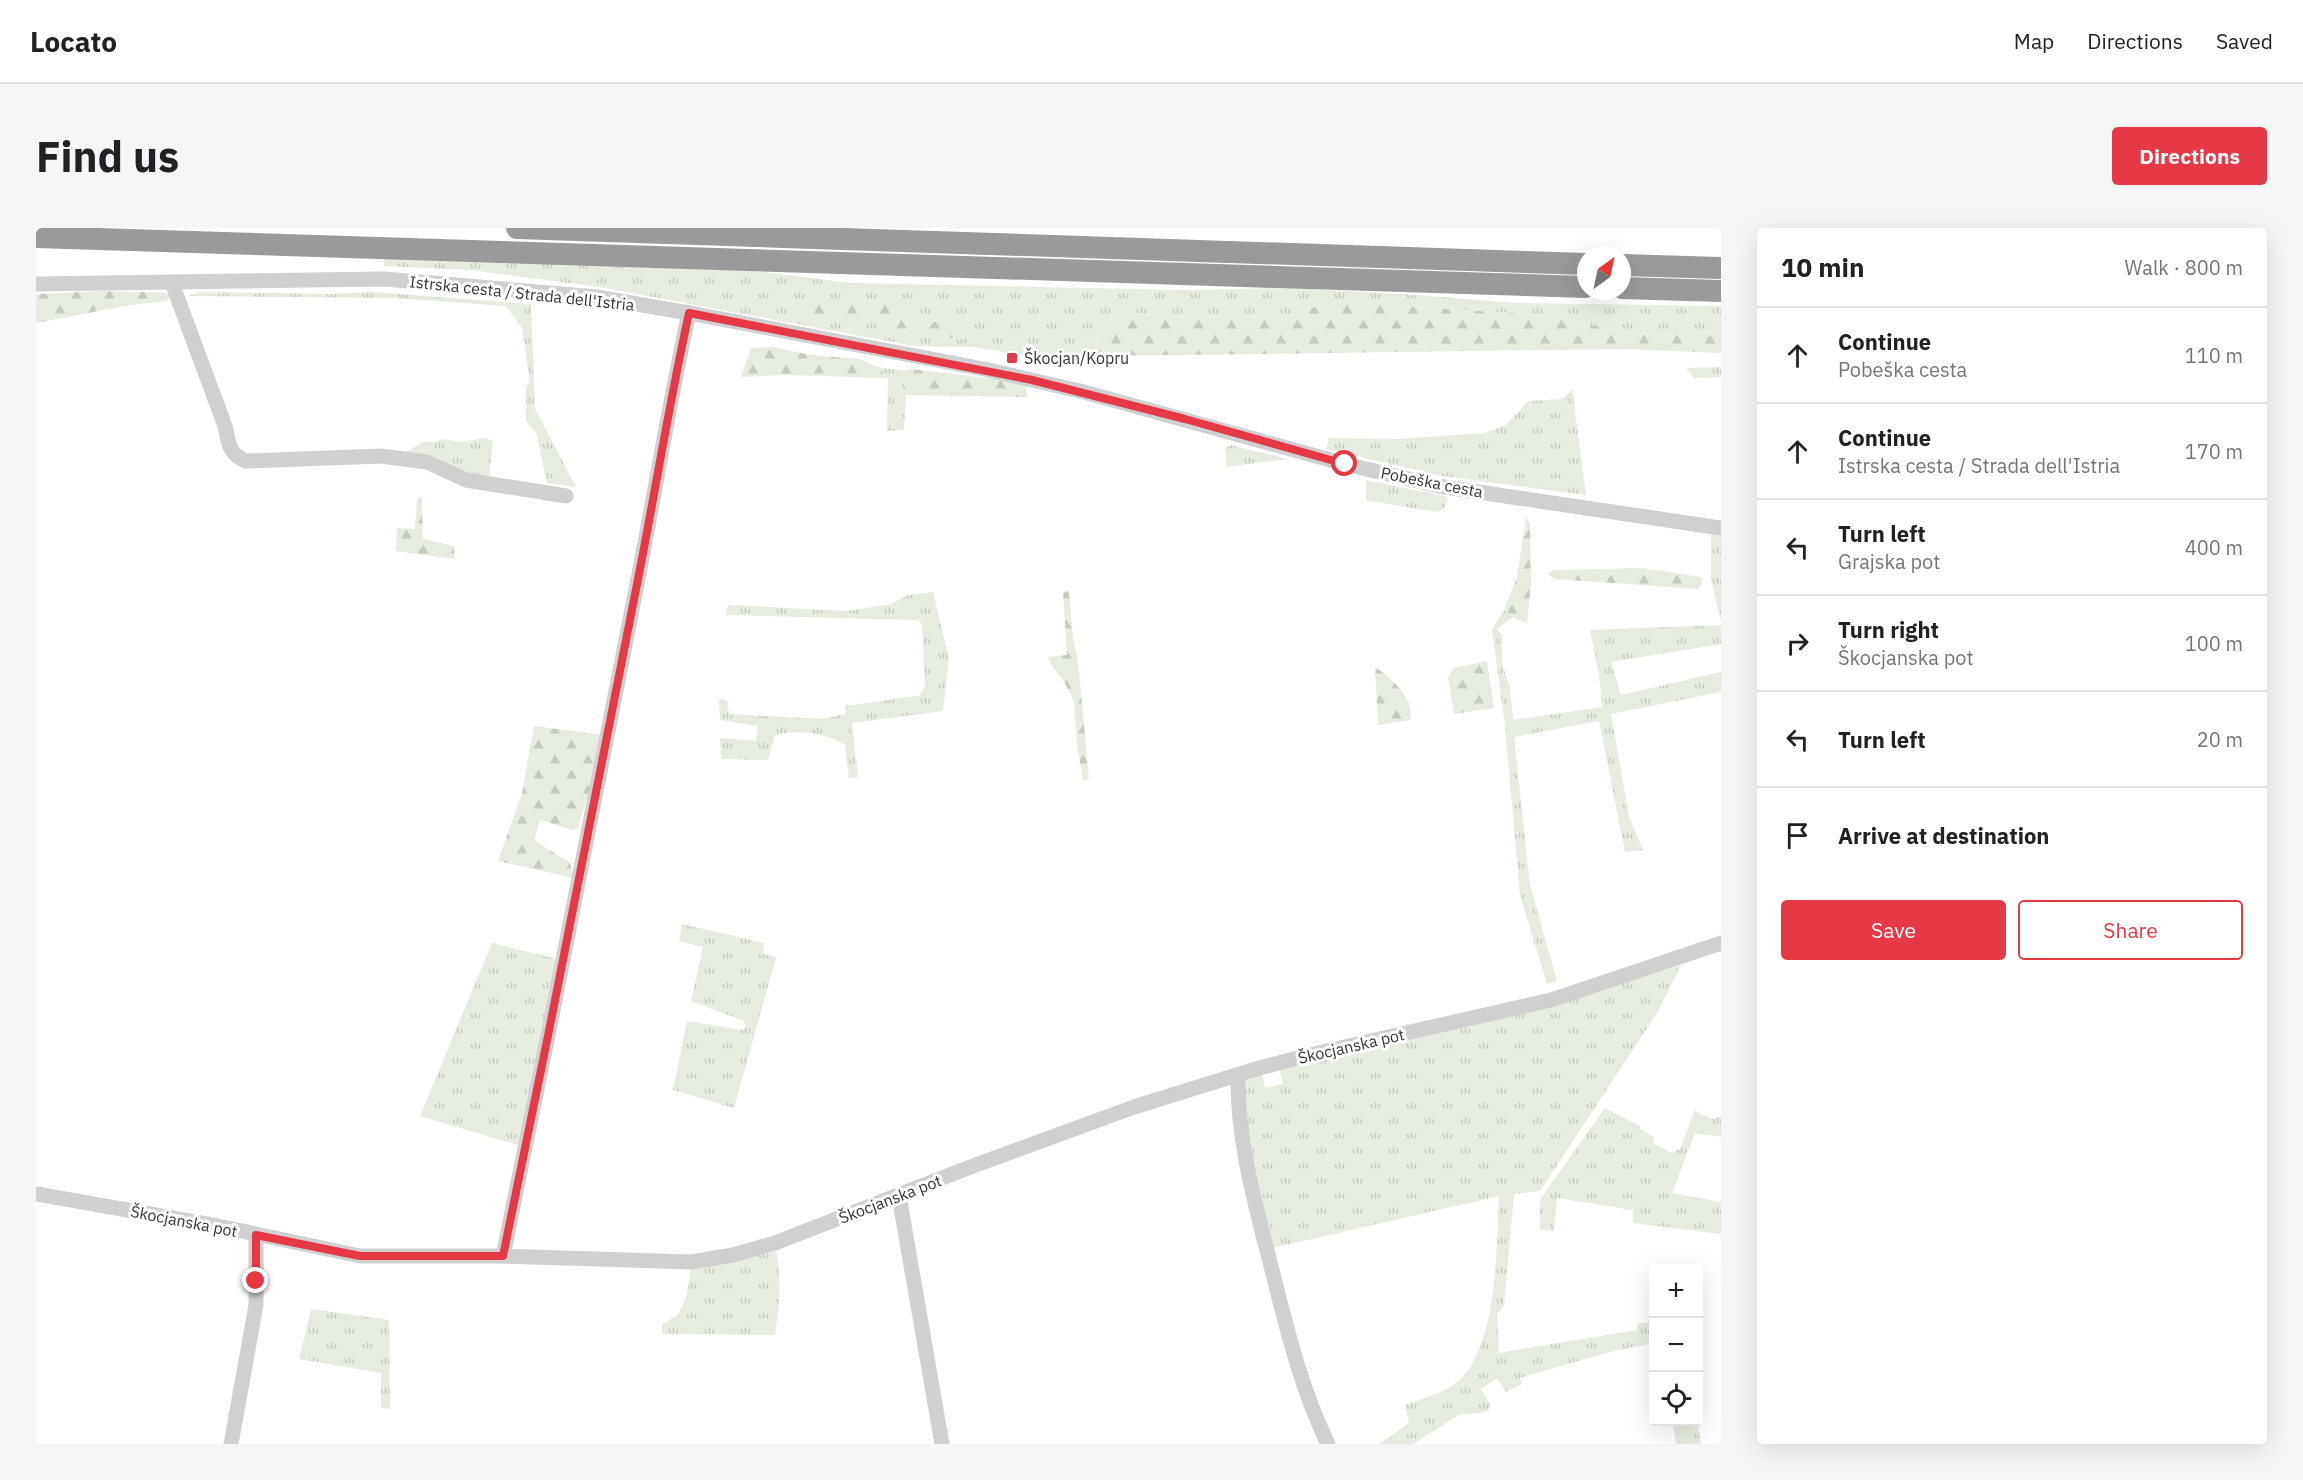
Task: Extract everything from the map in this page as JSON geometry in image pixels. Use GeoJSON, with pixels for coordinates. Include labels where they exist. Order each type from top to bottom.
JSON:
{"type":"FeatureCollection","features":[{"type":"Feature","properties":{"kind":"highway"},"geometry":{"type":"LineString","coordinates":[[517,228],[1577,264]]}},
{"type":"Feature","properties":{"kind":"highway"},"geometry":{"type":"LineString","coordinates":[[36,237],[1577,287]]}},
{"type":"Feature","properties":{"kind":"highway"},"geometry":{"type":"LineString","coordinates":[[1631,265],[1721,268]]}},
{"type":"Feature","properties":{"kind":"highway"},"geometry":{"type":"LineString","coordinates":[[1631,288],[1721,291]]}},
{"type":"Feature","properties":{"kind":"street","name":"Istrska cesta / Strada dell'Istria"},"geometry":{"type":"LineString","coordinates":[[36,284],[384,279],[597,297],[984,369],[1080,391]]}},
{"type":"Feature","properties":{"kind":"street"},"geometry":{"type":"LineString","coordinates":[[172,283],[225,426],[229,447],[236,456],[246,461],[381,456],[427,462],[466,480],[566,496]]}},
{"type":"Feature","properties":{"kind":"street"},"geometry":{"type":"LineString","coordinates":[[503,1256],[562,973],[675,375],[689,313]]}},
{"type":"Feature","properties":{"kind":"street","name":"Pobeška cesta"},"geometry":{"type":"LineString","coordinates":[[1080,391],[1345,464],[1438,486],[1721,528]]}},
{"type":"Feature","properties":{"kind":"street","name":"Škocjanska pot"},"geometry":{"type":"LineString","coordinates":[[36,1194],[360,1256],[503,1256],[691,1262],[733,1255],[776,1243],[973,1166],[1134,1107],[1305,1056],[1551,1000],[1721,943]]}},
{"type":"Feature","properties":{"kind":"street"},"geometry":{"type":"LineString","coordinates":[[1238,1076],[1237,1100],[1246,1165],[1262,1231],[1295,1358],[1328,1444]]}},
{"type":"Feature","properties":{"kind":"street"},"geometry":{"type":"LineString","coordinates":[[899,1196],[942,1444]]}},
{"type":"Feature","properties":{"kind":"street"},"geometry":{"type":"LineString","coordinates":[[231,1444],[256,1305],[256,1235]]}},
{"type":"Feature","properties":{"kind":"green space"},"geometry":{"type":"Polygon","coordinates":[[[384,258],[756,271],[850,283],[1184,290],[1290,288],[1516,303],[1721,306],[1721,330],[1679,335],[1628,333],[1545,315],[1329,302],[1295,314],[1228,318],[1138,313],[1114,314],[1098,338],[1094,356],[1036,357],[973,347],[914,346],[599,287],[471,270],[384,266],[384,258]],[[859,299],[794,301],[791,304],[883,321],[910,334],[963,339],[937,319],[929,325],[916,321],[882,303],[859,299]]]}},
{"type":"Feature","properties":{"kind":"green space"},"geometry":{"type":"Polygon","coordinates":[[[99,291],[159,292],[167,293],[169,297],[167,301],[130,305],[36,323],[36,294],[99,291]]]}},
{"type":"Feature","properties":{"kind":"green space"},"geometry":{"type":"Polygon","coordinates":[[[200,292],[331,294],[374,292],[531,304],[535,409],[576,487],[547,483],[536,432],[526,421],[526,387],[530,381],[522,328],[506,306],[394,298],[188,296],[200,292]]]}},
{"type":"Feature","properties":{"kind":"green space"},"geometry":{"type":"Polygon","coordinates":[[[820,299],[874,301],[929,325],[941,319],[951,320],[967,336],[963,339],[910,334],[883,321],[829,317],[794,309],[791,304],[794,301],[820,299]]]}},
{"type":"Feature","properties":{"kind":"green space"},"geometry":{"type":"Polygon","coordinates":[[[1329,302],[1545,315],[1628,333],[1679,335],[1721,330],[1721,353],[1626,349],[1094,356],[1098,338],[1113,314],[1138,313],[1228,318],[1295,314],[1329,302]]]}},
{"type":"Feature","properties":{"kind":"green space"},"geometry":{"type":"Polygon","coordinates":[[[772,347],[811,355],[859,359],[878,367],[888,378],[786,375],[741,377],[751,348],[772,347]]]}},
{"type":"Feature","properties":{"kind":"green space"},"geometry":{"type":"Polygon","coordinates":[[[878,367],[905,371],[904,430],[887,431],[888,379],[878,367]]]}},
{"type":"Feature","properties":{"kind":"green space"},"geometry":{"type":"Polygon","coordinates":[[[1721,367],[1721,377],[1694,378],[1686,368],[1721,367]]]}},
{"type":"Feature","properties":{"kind":"green space"},"geometry":{"type":"Polygon","coordinates":[[[911,369],[995,379],[1025,386],[1028,397],[906,395],[905,371],[911,369]]]}},
{"type":"Feature","properties":{"kind":"green space"},"geometry":{"type":"Polygon","coordinates":[[[1572,389],[1586,495],[1442,476],[1326,449],[1329,438],[1400,439],[1484,433],[1506,425],[1528,401],[1563,399],[1572,389]]]}},
{"type":"Feature","properties":{"kind":"green space"},"geometry":{"type":"Polygon","coordinates":[[[484,438],[493,441],[489,477],[480,477],[406,452],[423,442],[443,439],[461,442],[484,438]]]}},
{"type":"Feature","properties":{"kind":"green space"},"geometry":{"type":"Polygon","coordinates":[[[1231,445],[1287,459],[1226,467],[1225,448],[1231,445]]]}},
{"type":"Feature","properties":{"kind":"green space"},"geometry":{"type":"Polygon","coordinates":[[[1366,480],[1448,497],[1447,503],[1443,509],[1436,512],[1366,500],[1366,480]]]}},
{"type":"Feature","properties":{"kind":"green space"},"geometry":{"type":"Polygon","coordinates":[[[422,496],[423,539],[454,546],[454,559],[396,551],[397,528],[415,529],[417,500],[422,496]]]}},
{"type":"Feature","properties":{"kind":"green space"},"geometry":{"type":"Polygon","coordinates":[[[1526,517],[1530,524],[1531,585],[1527,623],[1518,620],[1504,610],[1517,577],[1526,517]]]}},
{"type":"Feature","properties":{"kind":"green space"},"geometry":{"type":"Polygon","coordinates":[[[1711,534],[1721,536],[1721,621],[1711,579],[1711,534]]]}},
{"type":"Feature","properties":{"kind":"green space"},"geometry":{"type":"Polygon","coordinates":[[[1642,568],[1701,577],[1702,584],[1698,589],[1555,579],[1548,574],[1553,570],[1642,568]]]}},
{"type":"Feature","properties":{"kind":"green space"},"geometry":{"type":"Polygon","coordinates":[[[1069,591],[1089,778],[1083,781],[1077,744],[1074,701],[1048,657],[1067,655],[1063,592],[1069,591]]]}},
{"type":"Feature","properties":{"kind":"green space"},"geometry":{"type":"Polygon","coordinates":[[[933,592],[949,659],[943,711],[852,723],[858,777],[849,778],[845,745],[811,733],[793,732],[775,735],[768,760],[721,759],[720,738],[756,741],[758,726],[720,720],[719,699],[727,700],[729,714],[822,719],[846,714],[845,705],[921,695],[925,686],[922,624],[918,620],[726,615],[728,605],[846,611],[891,604],[908,595],[933,592]]]}},
{"type":"Feature","properties":{"kind":"green space"},"geometry":{"type":"Polygon","coordinates":[[[1504,610],[1513,617],[1497,629],[1501,634],[1503,667],[1510,687],[1513,720],[1602,707],[1599,675],[1590,630],[1721,625],[1721,644],[1611,662],[1621,695],[1721,672],[1721,692],[1611,714],[1629,817],[1643,850],[1625,852],[1599,721],[1514,737],[1530,885],[1557,981],[1547,984],[1520,895],[1505,726],[1492,630],[1504,610]]]}},
{"type":"Feature","properties":{"kind":"green space"},"geometry":{"type":"Polygon","coordinates":[[[1487,661],[1494,708],[1454,714],[1448,677],[1454,668],[1487,661]]]}},
{"type":"Feature","properties":{"kind":"green space"},"geometry":{"type":"Polygon","coordinates":[[[1375,667],[1395,683],[1406,697],[1411,712],[1410,720],[1378,725],[1375,667]]]}},
{"type":"Feature","properties":{"kind":"green space"},"geometry":{"type":"Polygon","coordinates":[[[534,726],[602,735],[592,782],[578,828],[573,830],[540,820],[534,840],[570,863],[574,878],[498,861],[522,793],[534,726]]]}},
{"type":"Feature","properties":{"kind":"green space"},"geometry":{"type":"Polygon","coordinates":[[[682,924],[764,943],[763,954],[776,957],[734,1108],[673,1090],[687,1021],[742,1030],[746,1027],[744,1021],[691,1001],[703,947],[679,941],[682,924]]]}},
{"type":"Feature","properties":{"kind":"green space"},"geometry":{"type":"Polygon","coordinates":[[[492,943],[558,959],[521,1146],[420,1116],[492,943]]]}},
{"type":"Feature","properties":{"kind":"green space"},"geometry":{"type":"Polygon","coordinates":[[[1681,965],[1657,1013],[1540,1191],[1514,1194],[1504,1305],[1497,1314],[1499,1353],[1637,1330],[1638,1323],[1649,1322],[1649,1344],[1606,1353],[1520,1378],[1522,1384],[1506,1392],[1497,1378],[1481,1389],[1491,1406],[1486,1412],[1459,1415],[1413,1444],[1379,1444],[1409,1423],[1405,1405],[1449,1388],[1465,1374],[1477,1353],[1492,1301],[1499,1196],[1273,1248],[1247,1141],[1244,1119],[1246,1081],[1262,1073],[1265,1088],[1283,1084],[1279,1068],[1588,993],[1681,965]]]}},
{"type":"Feature","properties":{"kind":"green space"},"geometry":{"type":"Polygon","coordinates":[[[1605,1108],[1640,1126],[1640,1129],[1654,1137],[1653,1143],[1671,1153],[1680,1149],[1695,1110],[1713,1119],[1721,1116],[1721,1137],[1695,1133],[1672,1193],[1721,1202],[1721,1234],[1633,1223],[1633,1210],[1557,1198],[1554,1231],[1540,1230],[1540,1200],[1605,1108]]]}},
{"type":"Feature","properties":{"kind":"green space"},"geometry":{"type":"Polygon","coordinates":[[[776,1251],[779,1304],[775,1335],[662,1334],[662,1324],[678,1315],[686,1298],[691,1267],[732,1262],[776,1251]]]}},
{"type":"Feature","properties":{"kind":"green space"},"geometry":{"type":"Polygon","coordinates":[[[311,1309],[389,1320],[390,1409],[381,1408],[381,1373],[299,1359],[311,1309]]]}},
{"type":"Feature","properties":{"kind":"green space"},"geometry":{"type":"Polygon","coordinates":[[[1674,1426],[1698,1426],[1701,1444],[1676,1444],[1674,1426]]]}},
{"type":"Feature","properties":{"kind":"place","name":"Škocjan/Kopru"},"geometry":{"type":"Point","coordinates":[1012,358]}},
{"type":"Feature","properties":{"kind":"route"},"geometry":{"type":"LineString","coordinates":[[256,1281],[256,1235],[360,1256],[503,1256],[562,973],[675,375],[689,313],[984,369],[1080,391],[1345,464]]}}]}
